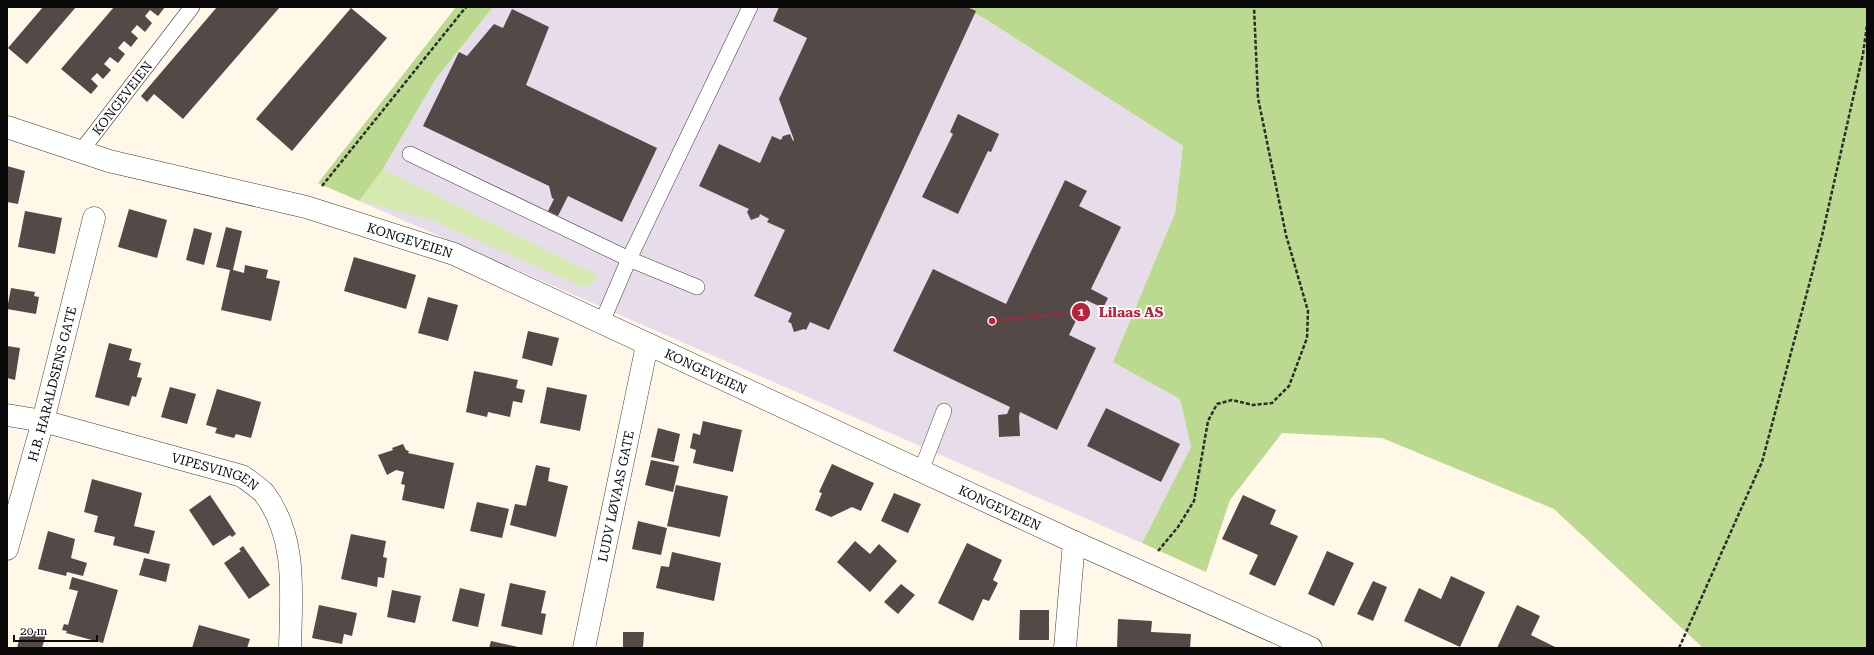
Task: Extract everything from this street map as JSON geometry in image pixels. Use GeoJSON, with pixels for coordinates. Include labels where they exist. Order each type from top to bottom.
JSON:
{"type":"FeatureCollection","features":[{"type":"Feature","properties":{"kind":"street","name":"KONGEVEIEN"},"geometry":{"type":"LineString","coordinates":[[7,127],[109,161],[306,207],[454,254],[1074,542],[1312,648]]}},
{"type":"Feature","properties":{"kind":"street","name":"H.B. HARALDSENS GATE"},"geometry":{"type":"LineString","coordinates":[[7,549],[43,421],[94,218]]}},
{"type":"Feature","properties":{"kind":"street","name":"LUDV LØVAAS GATE"},"geometry":{"type":"LineString","coordinates":[[584,648],[648,345]]}},
{"type":"Feature","properties":{"kind":"street","name":"VIPESVINGEN"},"geometry":{"type":"LineString","coordinates":[[7,414],[43,421],[242,476],[263,492],[278,515],[287,544],[292,576],[290,648]]}},
{"type":"Feature","properties":{"kind":"street"},"geometry":{"type":"LineString","coordinates":[[1064,648],[1074,542]]}},
{"type":"Feature","properties":{"kind":"lane","name":"KONGEVEIEN"},"geometry":{"type":"LineString","coordinates":[[80,151],[192,7]]}},
{"type":"Feature","properties":{"kind":"lane"},"geometry":{"type":"LineString","coordinates":[[602,322],[629,259],[750,7]]}},
{"type":"Feature","properties":{"kind":"lane"},"geometry":{"type":"LineString","coordinates":[[410,154],[629,259],[698,287]]}},
{"type":"Feature","properties":{"kind":"lane"},"geometry":{"type":"LineString","coordinates":[[922,471],[944,412]]}},
{"type":"Feature","properties":{"kind":"path"},"geometry":{"type":"LineString","coordinates":[[306,207],[466,7]]}},
{"type":"Feature","properties":{"kind":"path"},"geometry":{"type":"LineString","coordinates":[[1144,573],[1153,558],[1178,527],[1194,500],[1208,421],[1217,404],[1232,400],[1253,405],[1272,403],[1289,386],[1307,338],[1308,311],[1286,235],[1258,98],[1254,7]]}},
{"type":"Feature","properties":{"kind":"path"},"geometry":{"type":"LineString","coordinates":[[1678,648],[1762,462],[1822,236],[1863,54],[1867,25]]}},
{"type":"Feature","properties":{"kind":"shaded area"},"geometry":{"type":"Polygon","coordinates":[[[493,7],[964,7],[987,20],[1183,146],[1175,213],[1114,361],[1180,399],[1191,447],[1142,543],[359,201],[383,169],[435,80],[493,7]]]}},
{"type":"Feature","properties":{"kind":"green space"},"geometry":{"type":"Polygon","coordinates":[[[456,7],[493,7],[435,80],[383,169],[359,201],[318,183],[456,7]]]}},
{"type":"Feature","properties":{"kind":"green space"},"geometry":{"type":"Polygon","coordinates":[[[964,7],[1867,7],[1867,648],[1703,648],[1554,509],[1382,438],[1282,433],[1230,500],[1206,572],[1142,543],[1191,447],[1180,399],[1113,362],[1175,213],[1183,146],[987,20],[964,7]]]}},
{"type":"Feature","properties":{"kind":"green space"},"geometry":{"type":"Polygon","coordinates":[[[383,169],[595,274],[596,277],[591,285],[583,287],[431,220],[359,201],[383,169]]]}},
{"type":"Feature","properties":{"kind":"building"},"geometry":{"type":"Polygon","coordinates":[[[43,7],[76,7],[27,64],[8,48],[43,7]]]}},
{"type":"Feature","properties":{"kind":"building"},"geometry":{"type":"Polygon","coordinates":[[[114,7],[165,7],[158,16],[150,10],[145,16],[152,23],[145,32],[137,25],[131,32],[138,38],[131,47],[124,41],[118,48],[125,54],[118,63],[110,57],[104,64],[111,70],[103,79],[97,73],[91,79],[98,86],[91,94],[61,69],[114,7]]]}},
{"type":"Feature","properties":{"kind":"building"},"geometry":{"type":"Polygon","coordinates":[[[217,7],[280,7],[183,119],[154,94],[147,102],[141,96],[217,7]]]}},
{"type":"Feature","properties":{"kind":"building"},"geometry":{"type":"Polygon","coordinates":[[[779,7],[967,7],[976,11],[829,330],[810,322],[806,330],[804,329],[794,332],[791,323],[788,322],[792,313],[754,296],[785,230],[767,222],[769,219],[760,214],[759,217],[751,220],[747,212],[749,209],[699,186],[719,144],[760,163],[772,136],[781,140],[783,136],[790,134],[793,141],[794,140],[779,99],[807,38],[773,21],[779,7]]]}},
{"type":"Feature","properties":{"kind":"building"},"geometry":{"type":"Polygon","coordinates":[[[351,8],[387,38],[292,151],[256,119],[351,8]]]}},
{"type":"Feature","properties":{"kind":"building"},"geometry":{"type":"Polygon","coordinates":[[[512,9],[549,27],[526,85],[657,148],[622,222],[568,196],[558,216],[548,211],[554,199],[552,198],[549,186],[423,126],[459,52],[467,56],[494,24],[503,28],[512,9]]]}},
{"type":"Feature","properties":{"kind":"building"},"geometry":{"type":"Polygon","coordinates":[[[958,114],[999,134],[991,152],[988,151],[958,214],[922,197],[953,134],[950,132],[958,114]]]}},
{"type":"Feature","properties":{"kind":"building"},"geometry":{"type":"Polygon","coordinates":[[[7,166],[25,171],[18,204],[7,202],[7,166]]]}},
{"type":"Feature","properties":{"kind":"building"},"geometry":{"type":"Polygon","coordinates":[[[1065,180],[1087,191],[1079,206],[1121,227],[1091,289],[1108,298],[1103,308],[1086,300],[1069,335],[1096,348],[1057,430],[1020,412],[1020,436],[999,437],[998,415],[1007,414],[1010,407],[893,351],[933,269],[1006,304],[1065,180]]]}},
{"type":"Feature","properties":{"kind":"building"},"geometry":{"type":"Polygon","coordinates":[[[129,209],[167,220],[157,258],[118,247],[129,209]]]}},
{"type":"Feature","properties":{"kind":"building"},"geometry":{"type":"Polygon","coordinates":[[[25,211],[62,218],[55,254],[18,247],[25,211]]]}},
{"type":"Feature","properties":{"kind":"building"},"geometry":{"type":"Polygon","coordinates":[[[226,227],[242,231],[233,270],[244,273],[245,265],[268,270],[266,278],[280,281],[271,321],[221,310],[230,270],[216,267],[226,227]]]}},
{"type":"Feature","properties":{"kind":"building"},"geometry":{"type":"Polygon","coordinates":[[[194,228],[212,233],[204,265],[186,260],[194,228]]]}},
{"type":"Feature","properties":{"kind":"building"},"geometry":{"type":"Polygon","coordinates":[[[354,257],[416,275],[406,309],[344,291],[354,257]]]}},
{"type":"Feature","properties":{"kind":"building"},"geometry":{"type":"Polygon","coordinates":[[[11,288],[35,292],[34,296],[39,297],[36,314],[7,309],[11,288]]]}},
{"type":"Feature","properties":{"kind":"building"},"geometry":{"type":"Polygon","coordinates":[[[428,297],[458,305],[448,341],[418,333],[428,297]]]}},
{"type":"Feature","properties":{"kind":"building"},"geometry":{"type":"Polygon","coordinates":[[[528,331],[559,338],[552,366],[522,358],[528,331]]]}},
{"type":"Feature","properties":{"kind":"building"},"geometry":{"type":"Polygon","coordinates":[[[109,343],[132,349],[129,360],[141,363],[137,377],[142,378],[136,397],[132,396],[129,406],[95,397],[109,343]]]}},
{"type":"Feature","properties":{"kind":"building"},"geometry":{"type":"Polygon","coordinates":[[[7,346],[20,348],[15,380],[7,378],[7,346]]]}},
{"type":"Feature","properties":{"kind":"building"},"geometry":{"type":"Polygon","coordinates":[[[474,371],[518,380],[516,388],[525,390],[522,403],[513,401],[510,417],[488,412],[487,417],[466,412],[474,371]]]}},
{"type":"Feature","properties":{"kind":"building"},"geometry":{"type":"Polygon","coordinates":[[[170,387],[196,394],[187,424],[161,417],[170,387]]]}},
{"type":"Feature","properties":{"kind":"building"},"geometry":{"type":"Polygon","coordinates":[[[547,387],[587,395],[580,431],[540,423],[547,387]]]}},
{"type":"Feature","properties":{"kind":"building"},"geometry":{"type":"Polygon","coordinates":[[[217,389],[261,402],[251,438],[236,434],[234,438],[215,433],[217,428],[206,425],[217,389]]]}},
{"type":"Feature","properties":{"kind":"building"},"geometry":{"type":"Polygon","coordinates":[[[1106,408],[1180,444],[1161,482],[1087,446],[1106,408]]]}},
{"type":"Feature","properties":{"kind":"building"},"geometry":{"type":"Polygon","coordinates":[[[703,421],[742,430],[733,472],[693,463],[696,450],[690,448],[693,433],[700,435],[703,421]]]}},
{"type":"Feature","properties":{"kind":"building"},"geometry":{"type":"Polygon","coordinates":[[[658,428],[680,434],[674,462],[651,457],[658,428]]]}},
{"type":"Feature","properties":{"kind":"building"},"geometry":{"type":"Polygon","coordinates":[[[403,444],[406,450],[409,451],[408,453],[454,463],[444,509],[402,500],[405,485],[401,484],[404,472],[396,470],[387,475],[378,455],[393,450],[392,448],[403,444]]]}},
{"type":"Feature","properties":{"kind":"building"},"geometry":{"type":"Polygon","coordinates":[[[651,460],[679,466],[673,492],[645,485],[651,460]]]}},
{"type":"Feature","properties":{"kind":"building"},"geometry":{"type":"Polygon","coordinates":[[[832,464],[874,483],[861,511],[852,507],[831,517],[815,510],[822,493],[819,492],[832,464]]]}},
{"type":"Feature","properties":{"kind":"building"},"geometry":{"type":"Polygon","coordinates":[[[536,465],[550,468],[548,481],[568,486],[556,537],[510,525],[515,504],[526,506],[536,465]]]}},
{"type":"Feature","properties":{"kind":"building"},"geometry":{"type":"Polygon","coordinates":[[[92,479],[142,493],[134,526],[155,531],[149,554],[113,545],[115,537],[94,532],[98,516],[84,512],[92,479]]]}},
{"type":"Feature","properties":{"kind":"building"},"geometry":{"type":"Polygon","coordinates":[[[676,485],[728,496],[720,537],[667,526],[676,485]]]}},
{"type":"Feature","properties":{"kind":"building"},"geometry":{"type":"Polygon","coordinates":[[[894,493],[921,504],[908,533],[881,521],[894,493]]]}},
{"type":"Feature","properties":{"kind":"building"},"geometry":{"type":"Polygon","coordinates":[[[210,495],[236,534],[232,537],[230,535],[213,546],[189,510],[210,495]]]}},
{"type":"Feature","properties":{"kind":"building"},"geometry":{"type":"Polygon","coordinates":[[[1243,495],[1276,510],[1270,524],[1298,536],[1275,586],[1249,574],[1258,555],[1222,539],[1243,495]]]}},
{"type":"Feature","properties":{"kind":"building"},"geometry":{"type":"Polygon","coordinates":[[[477,502],[509,509],[502,538],[470,531],[477,502]]]}},
{"type":"Feature","properties":{"kind":"building"},"geometry":{"type":"Polygon","coordinates":[[[638,521],[667,528],[661,555],[632,549],[638,521]]]}},
{"type":"Feature","properties":{"kind":"building"},"geometry":{"type":"Polygon","coordinates":[[[48,531],[75,539],[71,558],[87,563],[83,576],[67,572],[66,576],[38,569],[48,531]]]}},
{"type":"Feature","properties":{"kind":"building"},"geometry":{"type":"Polygon","coordinates":[[[351,534],[386,541],[383,557],[387,558],[384,578],[378,577],[377,587],[341,579],[351,534]]]}},
{"type":"Feature","properties":{"kind":"building"},"geometry":{"type":"Polygon","coordinates":[[[855,541],[870,554],[879,544],[897,561],[870,592],[837,562],[855,541]]]}},
{"type":"Feature","properties":{"kind":"building"},"geometry":{"type":"Polygon","coordinates":[[[967,543],[1002,560],[993,580],[998,583],[989,601],[983,599],[973,621],[938,603],[967,543]]]}},
{"type":"Feature","properties":{"kind":"building"},"geometry":{"type":"Polygon","coordinates":[[[243,546],[270,585],[249,599],[224,563],[241,551],[239,549],[243,546]]]}},
{"type":"Feature","properties":{"kind":"building"},"geometry":{"type":"Polygon","coordinates":[[[1327,551],[1354,563],[1334,606],[1308,594],[1327,551]]]}},
{"type":"Feature","properties":{"kind":"building"},"geometry":{"type":"Polygon","coordinates":[[[672,552],[721,563],[714,601],[656,588],[661,566],[669,567],[672,552]]]}},
{"type":"Feature","properties":{"kind":"building"},"geometry":{"type":"Polygon","coordinates":[[[144,558],[170,564],[166,582],[139,575],[144,558]]]}},
{"type":"Feature","properties":{"kind":"building"},"geometry":{"type":"Polygon","coordinates":[[[1451,576],[1485,592],[1460,647],[1404,621],[1419,588],[1441,599],[1451,576]]]}},
{"type":"Feature","properties":{"kind":"building"},"geometry":{"type":"Polygon","coordinates":[[[72,577],[118,590],[103,643],[66,633],[67,631],[62,630],[64,624],[68,625],[78,591],[69,589],[72,577]]]}},
{"type":"Feature","properties":{"kind":"building"},"geometry":{"type":"Polygon","coordinates":[[[1373,581],[1387,587],[1373,621],[1357,614],[1373,581]]]}},
{"type":"Feature","properties":{"kind":"building"},"geometry":{"type":"Polygon","coordinates":[[[510,583],[546,591],[541,613],[546,614],[542,635],[501,626],[510,583]]]}},
{"type":"Feature","properties":{"kind":"building"},"geometry":{"type":"Polygon","coordinates":[[[901,584],[915,595],[898,614],[884,602],[901,584]]]}},
{"type":"Feature","properties":{"kind":"building"},"geometry":{"type":"Polygon","coordinates":[[[460,588],[485,594],[478,627],[452,621],[460,588]]]}},
{"type":"Feature","properties":{"kind":"building"},"geometry":{"type":"Polygon","coordinates":[[[392,590],[421,596],[415,623],[387,617],[392,590]]]}},
{"type":"Feature","properties":{"kind":"building"},"geometry":{"type":"Polygon","coordinates":[[[319,605],[357,613],[352,636],[344,634],[342,644],[312,638],[319,605]]]}},
{"type":"Feature","properties":{"kind":"building"},"geometry":{"type":"Polygon","coordinates":[[[1517,605],[1540,616],[1531,635],[1557,648],[1497,648],[1517,605]]]}},
{"type":"Feature","properties":{"kind":"building"},"geometry":{"type":"Polygon","coordinates":[[[1020,610],[1049,610],[1049,640],[1019,640],[1020,610]]]}},
{"type":"Feature","properties":{"kind":"building"},"geometry":{"type":"Polygon","coordinates":[[[1118,619],[1152,621],[1151,632],[1191,634],[1190,648],[1117,648],[1118,619]]]}},
{"type":"Feature","properties":{"kind":"building"},"geometry":{"type":"Polygon","coordinates":[[[199,625],[250,639],[247,648],[192,648],[199,625]]]}},
{"type":"Feature","properties":{"kind":"building"},"geometry":{"type":"Polygon","coordinates":[[[22,628],[46,634],[42,648],[17,648],[22,628]]]}},
{"type":"Feature","properties":{"kind":"building"},"geometry":{"type":"Polygon","coordinates":[[[623,632],[644,632],[643,648],[623,648],[623,632]]]}},
{"type":"Feature","properties":{"kind":"building"},"geometry":{"type":"Polygon","coordinates":[[[491,641],[518,647],[518,648],[489,648],[491,641]]]}},
{"type":"Feature","properties":{"kind":"place","name":"Lilaas AS"},"geometry":{"type":"Point","coordinates":[992,321]}}]}
